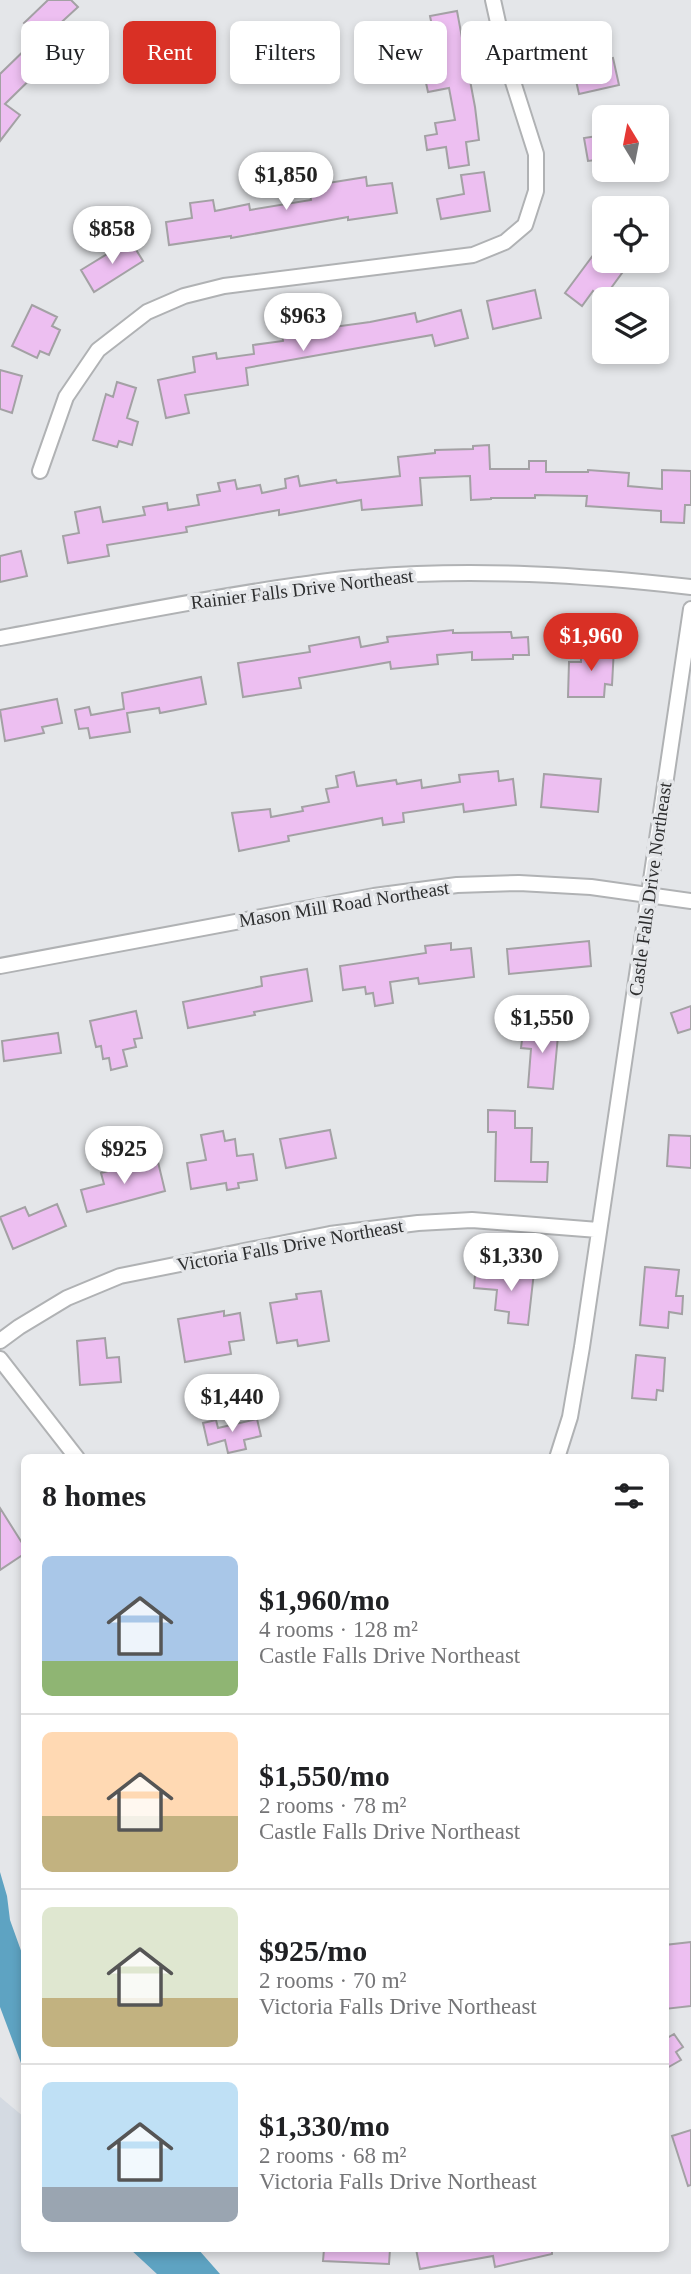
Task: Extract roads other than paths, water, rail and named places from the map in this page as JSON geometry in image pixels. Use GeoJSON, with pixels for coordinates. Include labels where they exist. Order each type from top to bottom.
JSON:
{"type":"FeatureCollection","features":[{"type":"Feature","properties":{"kind":"street"},"geometry":{"type":"LineString","coordinates":[[40,471],[66,397],[98,350],[147,312],[184,296],[224,286],[473,255],[505,242],[525,225],[536,191],[536,154],[507,63],[493,0]]}},
{"type":"Feature","properties":{"kind":"street","name":"Rainier Falls Drive Northeast"},"geometry":{"type":"LineString","coordinates":[[0,638],[240,593],[415,573],[504,573],[622,579],[691,587]]}},
{"type":"Feature","properties":{"kind":"street","name":"Castle Falls Drive Northeast"},"geometry":{"type":"LineString","coordinates":[[558,1454],[570,1417],[691,609]]}},
{"type":"Feature","properties":{"kind":"street","name":"Mason Mill Road Northeast"},"geometry":{"type":"LineString","coordinates":[[0,966],[374,896],[457,885],[519,883],[591,887],[691,901]]}},
{"type":"Feature","properties":{"kind":"street","name":"Victoria Falls Drive Northeast"},"geometry":{"type":"LineString","coordinates":[[0,1341],[67,1298],[102,1282],[164,1266],[330,1234],[418,1223],[472,1220],[598,1230]]}},
{"type":"Feature","properties":{"kind":"street"},"geometry":{"type":"LineString","coordinates":[[0,1359],[74,1454]]}},
{"type":"Feature","properties":{"kind":"water"},"geometry":{"type":"Polygon","coordinates":[[[0,1872],[10,1920],[21,1951],[21,2063],[0,2007],[0,1872]]]}},
{"type":"Feature","properties":{"kind":"water"},"geometry":{"type":"Polygon","coordinates":[[[133,2252],[201,2252],[220,2274],[157,2274],[133,2252]]]}}]}
